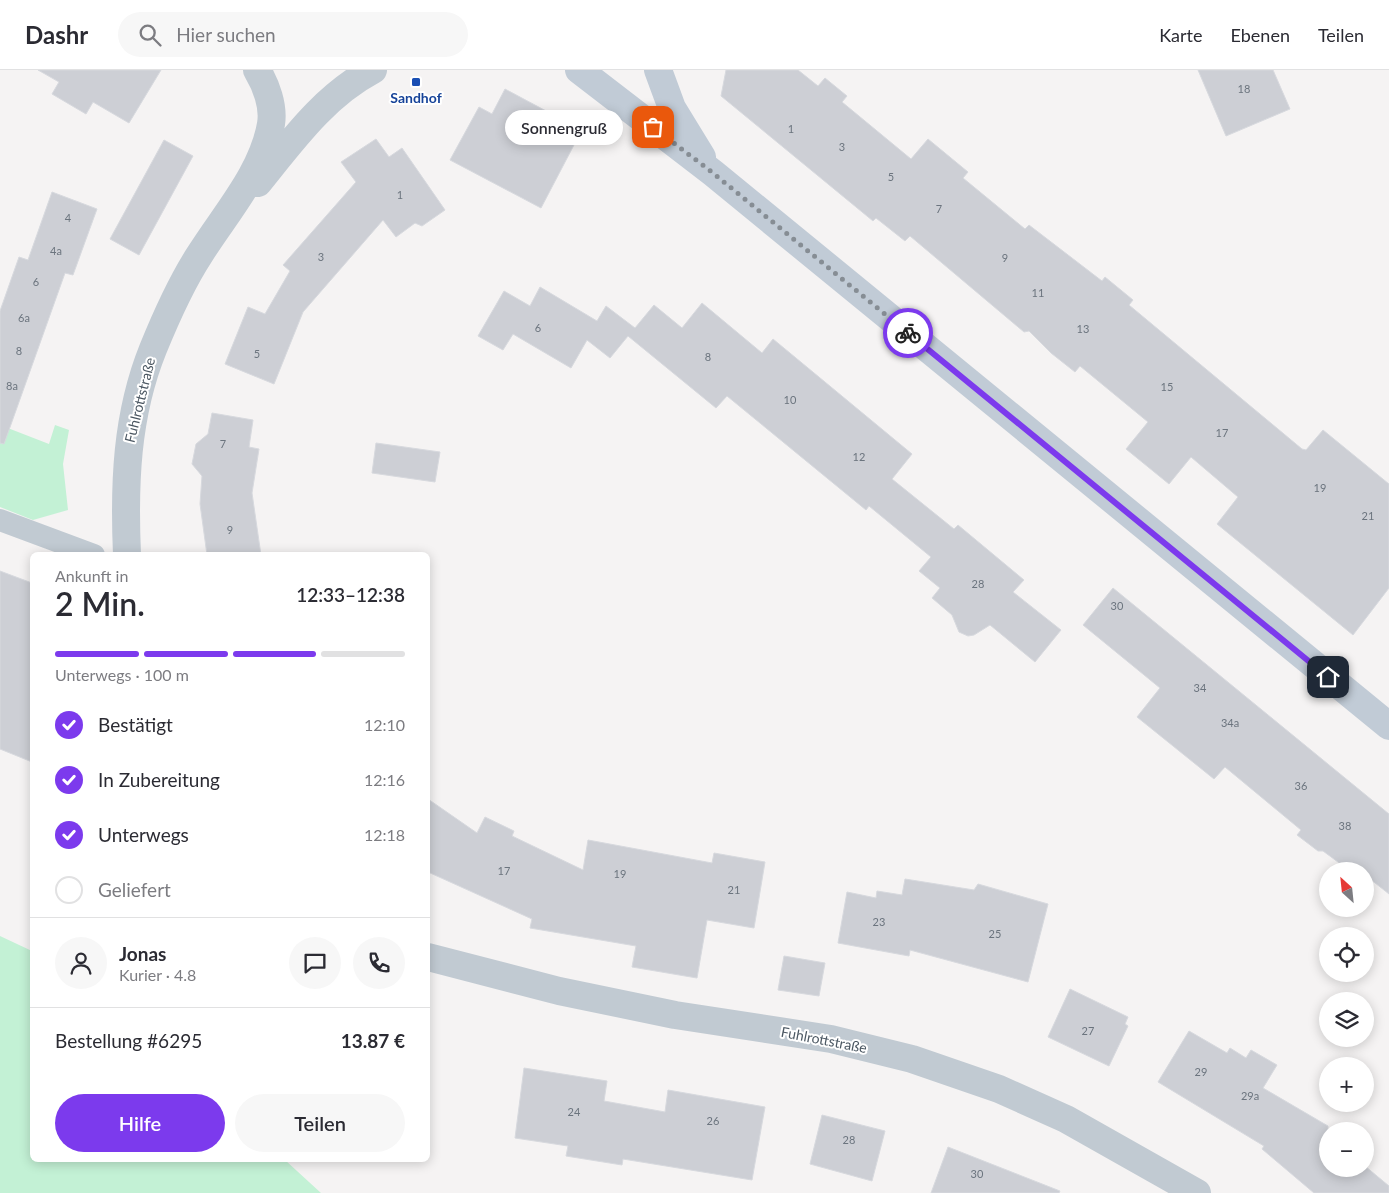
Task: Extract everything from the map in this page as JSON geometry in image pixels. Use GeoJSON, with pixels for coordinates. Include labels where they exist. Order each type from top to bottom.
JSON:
{"type":"FeatureCollection","features":[{"type":"Feature","properties":{"kind":"main road"},"geometry":{"type":"LineString","coordinates":[[579,70],[713,173],[1389,726]]}},
{"type":"Feature","properties":{"kind":"main road"},"geometry":{"type":"LineString","coordinates":[[658,70],[672,108],[713,173]]}},
{"type":"Feature","properties":{"kind":"street","name":"Fuhlrottstraße"},"geometry":{"type":"LineString","coordinates":[[127,552],[126,469],[130,433],[138,399],[152,350],[175,300],[198,256],[254,170],[269,131],[270,104],[257,70]]}},
{"type":"Feature","properties":{"kind":"street","name":"Fuhlrottstraße"},"geometry":{"type":"LineString","coordinates":[[198,256],[301,129],[352,81],[373,70]]}},
{"type":"Feature","properties":{"kind":"street","name":"Fuhlrottstraße"},"geometry":{"type":"LineString","coordinates":[[430,958],[559,991],[675,1015],[831,1040],[912,1059],[999,1089],[1066,1119],[1197,1193]]}},
{"type":"Feature","properties":{"kind":"lane"},"geometry":{"type":"LineString","coordinates":[[0,520],[86,552]]}},
{"type":"Feature","properties":{"kind":"green space"},"geometry":{"type":"Polygon","coordinates":[[[0,425],[49,444],[55,425],[69,430],[63,464],[68,510],[33,520],[0,507],[0,425]]]}},
{"type":"Feature","properties":{"kind":"green space"},"geometry":{"type":"Polygon","coordinates":[[[0,936],[30,950],[30,1162],[287,1162],[321,1193],[0,1193],[0,936]]]}},
{"type":"Feature","properties":{"kind":"building"},"geometry":{"type":"Polygon","coordinates":[[[38,70],[161,70],[129,123],[93,102],[86,114],[52,94],[59,82],[38,70]]]}},
{"type":"Feature","properties":{"kind":"building"},"geometry":{"type":"Polygon","coordinates":[[[726,70],[798,70],[818,86],[825,78],[847,96],[842,102],[911,159],[928,139],[968,172],[963,178],[1025,229],[1029,225],[1102,281],[1105,277],[1133,300],[1129,305],[1302,449],[1306,450],[1323,430],[1389,484],[1389,588],[1353,635],[1217,524],[1238,497],[1191,457],[1169,484],[1126,449],[1148,422],[1080,366],[1075,372],[1051,353],[1029,331],[1024,332],[910,236],[905,241],[876,218],[873,221],[721,96],[726,70]]]}},
{"type":"Feature","properties":{"kind":"building"},"geometry":{"type":"Polygon","coordinates":[[[1198,70],[1273,70],[1290,109],[1226,136],[1198,70]]]}},
{"type":"Feature","properties":{"kind":"building"},"geometry":{"type":"Polygon","coordinates":[[[505,89],[563,120],[556,133],[575,143],[541,208],[450,160],[479,107],[492,114],[505,89]]]}},
{"type":"Feature","properties":{"kind":"building"},"geometry":{"type":"Polygon","coordinates":[[[376,139],[389,157],[402,148],[445,210],[422,226],[415,223],[396,237],[383,220],[303,312],[274,384],[225,364],[248,307],[265,314],[290,271],[283,265],[356,182],[341,162],[376,139]]]}},
{"type":"Feature","properties":{"kind":"building"},"geometry":{"type":"Polygon","coordinates":[[[164,140],[193,156],[139,255],[110,239],[164,140]]]}},
{"type":"Feature","properties":{"kind":"building"},"geometry":{"type":"Polygon","coordinates":[[[52,192],[97,209],[73,275],[65,273],[4,444],[0,443],[0,311],[19,257],[28,260],[52,192]]]}},
{"type":"Feature","properties":{"kind":"building"},"geometry":{"type":"Polygon","coordinates":[[[540,287],[597,321],[606,306],[635,328],[654,305],[682,328],[702,303],[762,353],[773,339],[912,454],[892,479],[954,529],[958,525],[1024,580],[1013,592],[1061,630],[1035,662],[990,625],[974,635],[968,636],[959,632],[952,615],[932,598],[940,588],[919,571],[931,557],[869,506],[866,510],[727,396],[716,408],[628,336],[610,358],[587,340],[571,368],[513,334],[503,350],[478,336],[504,291],[530,306],[540,287]]]}},
{"type":"Feature","properties":{"kind":"building"},"geometry":{"type":"Polygon","coordinates":[[[212,413],[253,420],[249,447],[259,449],[252,493],[261,552],[207,552],[200,504],[202,476],[192,464],[196,444],[208,434],[212,413]]]}},
{"type":"Feature","properties":{"kind":"building"},"geometry":{"type":"Polygon","coordinates":[[[376,443],[440,452],[435,482],[372,473],[376,443]]]}},
{"type":"Feature","properties":{"kind":"building"},"geometry":{"type":"Polygon","coordinates":[[[0,571],[30,582],[30,761],[0,749],[0,571]]]}},
{"type":"Feature","properties":{"kind":"building"},"geometry":{"type":"Polygon","coordinates":[[[1113,588],[1389,814],[1389,894],[1374,882],[1374,862],[1338,862],[1323,851],[1318,851],[1297,835],[1301,830],[1225,767],[1214,779],[1137,717],[1160,688],[1083,625],[1113,588]]]}},
{"type":"Feature","properties":{"kind":"building"},"geometry":{"type":"Polygon","coordinates":[[[430,800],[477,833],[485,817],[514,831],[512,836],[583,870],[588,840],[712,863],[714,853],[765,862],[754,928],[707,920],[697,978],[632,967],[636,946],[530,928],[532,919],[430,873],[430,800]]]}},
{"type":"Feature","properties":{"kind":"building"},"geometry":{"type":"Polygon","coordinates":[[[905,879],[974,890],[978,884],[1048,904],[1028,982],[910,950],[909,956],[838,943],[847,892],[876,898],[877,891],[902,895],[905,879]]]}},
{"type":"Feature","properties":{"kind":"building"},"geometry":{"type":"Polygon","coordinates":[[[784,956],[825,963],[819,996],[778,990],[784,956]]]}},
{"type":"Feature","properties":{"kind":"building"},"geometry":{"type":"Polygon","coordinates":[[[1070,989],[1128,1017],[1125,1024],[1128,1026],[1109,1066],[1048,1037],[1070,989]]]}},
{"type":"Feature","properties":{"kind":"building"},"geometry":{"type":"Polygon","coordinates":[[[1189,1031],[1227,1053],[1230,1048],[1246,1058],[1251,1050],[1277,1065],[1263,1088],[1321,1122],[1319,1122],[1319,1177],[1374,1177],[1374,1174],[1389,1186],[1389,1193],[1314,1193],[1262,1149],[1264,1146],[1158,1082],[1189,1031]]]}},
{"type":"Feature","properties":{"kind":"building"},"geometry":{"type":"Polygon","coordinates":[[[524,1068],[607,1081],[604,1101],[665,1112],[668,1090],[765,1107],[752,1180],[623,1159],[622,1165],[566,1156],[568,1146],[515,1138],[524,1068]]]}},
{"type":"Feature","properties":{"kind":"building"},"geometry":{"type":"Polygon","coordinates":[[[822,1115],[885,1131],[872,1181],[810,1164],[822,1115]]]}},
{"type":"Feature","properties":{"kind":"building"},"geometry":{"type":"Polygon","coordinates":[[[948,1147],[1060,1191],[1059,1193],[931,1193],[948,1147]]]}},
{"type":"Feature","properties":{"kind":"way so far"},"geometry":{"type":"LineString","coordinates":[[653,127],[713,173],[908,333]]}},
{"type":"Feature","properties":{"kind":"place","name":"Sandhof"},"geometry":{"type":"Point","coordinates":[416,82]}},
{"type":"Feature","properties":{"kind":"place","name":"Sonnengruß"},"geometry":{"type":"Point","coordinates":[653,127]}},
{"type":"Feature","properties":{"kind":"route"},"geometry":{"type":"LineString","coordinates":[[908,333],[1328,677]]}}]}
